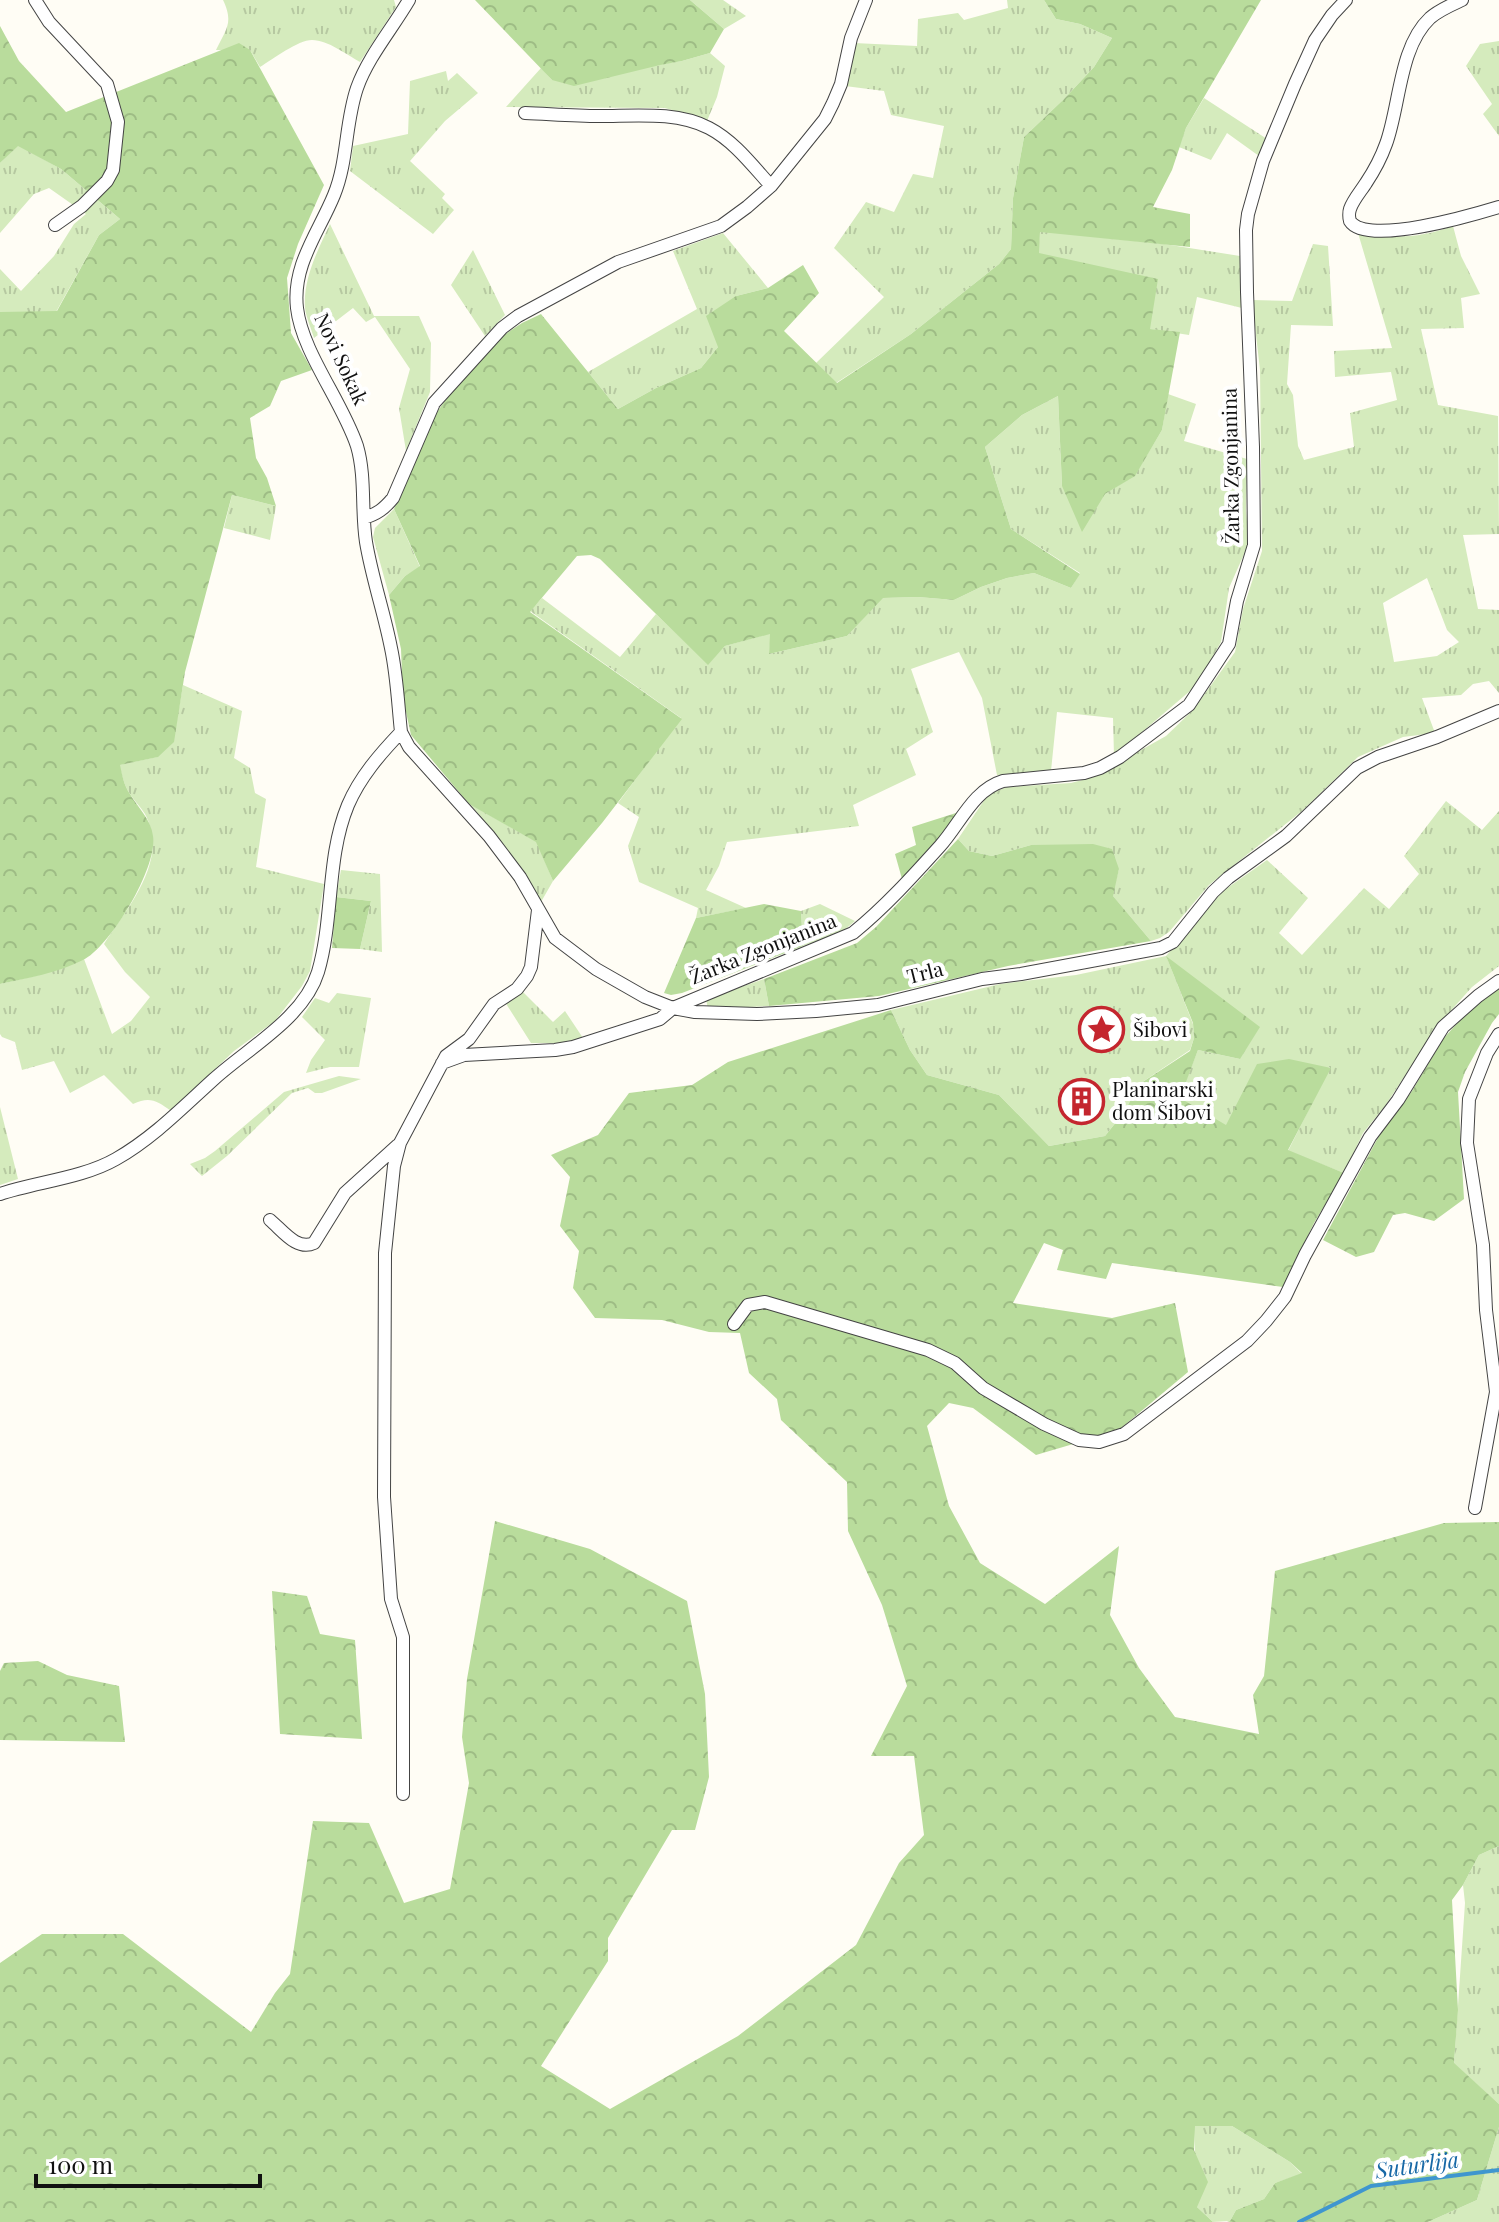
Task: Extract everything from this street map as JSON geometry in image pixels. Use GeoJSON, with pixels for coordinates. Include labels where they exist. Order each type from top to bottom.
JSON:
{"type":"FeatureCollection","features":[{"type":"Feature","properties":{"kind":"street"},"geometry":{"type":"LineString","coordinates":[[35,0],[49,22],[107,84],[118,122],[113,170],[107,181],[82,206],[55,225]]}},
{"type":"Feature","properties":{"kind":"street"},"geometry":{"type":"LineString","coordinates":[[364,518],[385,508],[393,498],[434,403],[502,328],[518,316],[618,262],[721,226],[771,186],[825,119],[841,84],[847,50],[866,0]]}},
{"type":"Feature","properties":{"kind":"street","name":"Žarka Zgonjanina"},"geometry":{"type":"LineString","coordinates":[[442,1063],[464,1055],[573,1047],[660,1019],[673,1008],[853,933],[874,917],[943,843],[983,790],[1003,781],[1062,776],[1100,768],[1120,757],[1189,705],[1229,644],[1237,601],[1254,545],[1247,292],[1248,214],[1263,161],[1300,73],[1322,28],[1346,0]]}},
{"type":"Feature","properties":{"kind":"street"},"geometry":{"type":"LineString","coordinates":[[1462,0],[1428,20],[1416,38],[1406,63],[1386,144],[1351,206],[1349,217],[1359,227],[1390,230],[1456,220],[1499,207]]}},
{"type":"Feature","properties":{"kind":"street","name":"Novi Sokak"},"geometry":{"type":"LineString","coordinates":[[401,732],[391,649],[366,540],[362,471],[357,448],[346,419],[308,345],[297,309],[298,279],[305,254],[341,173],[349,118],[358,86],[407,1]]}},
{"type":"Feature","properties":{"kind":"street"},"geometry":{"type":"LineString","coordinates":[[525,113],[663,116],[698,123],[733,144],[771,186]]}},
{"type":"Feature","properties":{"kind":"street","name":"Trla"},"geometry":{"type":"LineString","coordinates":[[401,732],[409,747],[489,836],[520,877],[555,938],[596,969],[645,997],[673,1008],[695,1012],[757,1014],[878,1005],[982,979],[1161,948],[1173,942],[1228,878],[1286,836],[1357,768],[1499,711]]}},
{"type":"Feature","properties":{"kind":"street"},"geometry":{"type":"LineString","coordinates":[[0,1194],[115,1160],[176,1115],[249,1049],[279,1027],[301,1002],[311,988],[321,962],[335,855],[348,806],[371,764],[401,732]]}},
{"type":"Feature","properties":{"kind":"street"},"geometry":{"type":"LineString","coordinates":[[403,1794],[403,1637],[391,1599],[384,1497],[385,1253],[394,1166],[400,1143],[446,1056],[469,1039],[494,1004],[517,989],[527,976],[531,967],[538,910]]}},
{"type":"Feature","properties":{"kind":"street"},"geometry":{"type":"LineString","coordinates":[[734,1324],[748,1305],[765,1302],[928,1350],[955,1363],[983,1388],[1044,1424],[1079,1440],[1099,1442],[1124,1434],[1247,1341],[1266,1321],[1285,1297],[1370,1137],[1398,1100],[1443,1027],[1499,981]]}},
{"type":"Feature","properties":{"kind":"street"},"geometry":{"type":"LineString","coordinates":[[1475,1508],[1496,1392],[1486,1310],[1483,1245],[1467,1143],[1469,1099],[1487,1053],[1499,1034]]}},
{"type":"Feature","properties":{"kind":"street"},"geometry":{"type":"LineString","coordinates":[[270,1220],[299,1244],[309,1246],[314,1243],[345,1193],[400,1143]]}},
{"type":"Feature","properties":{"kind":"green space"},"geometry":{"type":"Polygon","coordinates":[[[223,0],[394,0],[396,7],[360,62],[331,45],[312,40],[293,46],[260,67],[250,50],[216,50],[228,20],[223,0]]]}},
{"type":"Feature","properties":{"kind":"green space"},"geometry":{"type":"Polygon","coordinates":[[[475,0],[690,0],[724,29],[710,53],[574,86],[552,80],[475,0]]]}},
{"type":"Feature","properties":{"kind":"green space"},"geometry":{"type":"Polygon","coordinates":[[[690,0],[723,0],[746,16],[724,29],[690,0]]]}},
{"type":"Feature","properties":{"kind":"green space"},"geometry":{"type":"Polygon","coordinates":[[[1007,0],[1044,0],[1056,19],[1080,24],[1112,38],[1094,67],[1024,137],[1013,198],[1011,249],[999,264],[911,334],[836,383],[816,363],[884,297],[834,248],[866,202],[894,212],[913,174],[933,178],[944,126],[891,115],[884,91],[845,86],[854,43],[917,46],[918,19],[958,13],[964,20],[1008,8],[1007,0]]]}},
{"type":"Feature","properties":{"kind":"green space"},"geometry":{"type":"Polygon","coordinates":[[[1044,0],[1261,0],[1186,128],[1172,170],[1153,207],[1190,214],[1190,247],[1040,232],[1039,253],[1158,279],[1150,329],[1180,332],[1162,430],[1135,476],[1105,494],[1082,532],[1062,486],[1058,396],[1022,415],[985,447],[1011,529],[1080,574],[1071,588],[1034,573],[1007,578],[954,600],[883,598],[847,636],[769,654],[770,634],[725,646],[708,665],[600,559],[591,555],[577,556],[530,612],[682,719],[553,881],[536,842],[469,804],[411,735],[403,698],[401,649],[389,595],[405,576],[420,566],[394,509],[435,415],[501,337],[541,314],[618,409],[701,368],[718,347],[706,316],[736,296],[768,288],[803,265],[819,293],[784,331],[837,383],[911,334],[999,264],[1011,249],[1013,198],[1024,137],[1094,67],[1112,38],[1080,24],[1056,19],[1044,0]]]}},
{"type":"Feature","properties":{"kind":"green space"},"geometry":{"type":"Polygon","coordinates":[[[0,26],[19,61],[66,112],[239,43],[250,50],[324,185],[287,278],[291,333],[312,370],[281,381],[270,406],[250,418],[256,458],[267,478],[276,506],[232,495],[185,672],[174,742],[158,757],[120,765],[126,787],[152,830],[153,850],[148,867],[130,905],[94,952],[63,968],[0,984],[0,312],[57,311],[99,235],[120,219],[61,169],[18,146],[0,163],[0,26]]]}},
{"type":"Feature","properties":{"kind":"green space"},"geometry":{"type":"Polygon","coordinates":[[[1499,41],[1499,136],[1483,114],[1492,104],[1466,66],[1480,44],[1499,41]]]}},
{"type":"Feature","properties":{"kind":"green space"},"geometry":{"type":"Polygon","coordinates":[[[710,53],[725,66],[707,121],[665,108],[506,107],[541,68],[552,80],[682,61],[710,53]]]}},
{"type":"Feature","properties":{"kind":"green space"},"geometry":{"type":"Polygon","coordinates":[[[446,71],[448,81],[457,73],[478,93],[445,121],[410,161],[445,194],[442,198],[454,210],[433,234],[350,171],[353,146],[408,134],[410,81],[446,71]]]}},
{"type":"Feature","properties":{"kind":"green space"},"geometry":{"type":"Polygon","coordinates":[[[1204,98],[1267,139],[1259,156],[1227,133],[1211,160],[1179,147],[1204,98]]]}},
{"type":"Feature","properties":{"kind":"green space"},"geometry":{"type":"Polygon","coordinates":[[[18,145],[61,169],[120,219],[99,235],[56,312],[0,312],[0,269],[21,291],[54,256],[74,224],[86,214],[49,188],[34,194],[0,233],[0,163],[18,145]]]}},
{"type":"Feature","properties":{"kind":"green space"},"geometry":{"type":"Polygon","coordinates":[[[330,224],[374,316],[419,316],[431,343],[430,392],[406,451],[399,408],[410,369],[375,317],[366,322],[353,308],[314,338],[305,308],[306,286],[330,224]]]}},
{"type":"Feature","properties":{"kind":"green space"},"geometry":{"type":"Polygon","coordinates":[[[1453,226],[1461,256],[1480,294],[1461,298],[1464,328],[1421,329],[1438,405],[1498,416],[1499,534],[1463,535],[1478,609],[1499,610],[1499,693],[1489,681],[1473,684],[1461,695],[1422,698],[1435,733],[1403,737],[1358,757],[1302,811],[1209,885],[1169,932],[1151,941],[1112,895],[1119,869],[1031,845],[992,856],[969,851],[958,839],[985,799],[994,792],[1007,787],[1071,783],[1093,777],[1166,736],[1193,710],[1235,652],[1243,609],[1262,551],[1260,370],[1252,300],[1292,301],[1313,244],[1328,246],[1333,326],[1291,325],[1287,384],[1293,395],[1298,446],[1304,460],[1354,447],[1350,413],[1397,400],[1391,372],[1335,377],[1334,351],[1392,348],[1358,233],[1406,236],[1453,226]],[[1427,578],[1383,603],[1394,662],[1437,656],[1459,642],[1447,630],[1427,578]]]}},
{"type":"Feature","properties":{"kind":"green space"},"geometry":{"type":"Polygon","coordinates":[[[1040,231],[1164,244],[1240,256],[1242,308],[1197,297],[1189,335],[1150,329],[1038,253],[1040,231]]]}},
{"type":"Feature","properties":{"kind":"green space"},"geometry":{"type":"Polygon","coordinates":[[[723,233],[768,288],[736,296],[718,347],[701,368],[618,409],[588,372],[697,309],[673,251],[723,233]]]}},
{"type":"Feature","properties":{"kind":"green space"},"geometry":{"type":"Polygon","coordinates":[[[473,250],[505,315],[485,336],[451,285],[473,250]]]}},
{"type":"Feature","properties":{"kind":"green space"},"geometry":{"type":"Polygon","coordinates":[[[1168,394],[1196,404],[1184,441],[1247,459],[1249,543],[1229,588],[1221,642],[1197,685],[1114,756],[1113,718],[1057,712],[1051,771],[997,775],[982,698],[959,652],[911,669],[933,732],[906,749],[916,775],[853,805],[859,826],[727,842],[706,890],[746,908],[696,918],[698,908],[639,882],[628,846],[639,817],[618,803],[681,718],[530,611],[542,598],[620,657],[656,614],[708,664],[725,646],[771,633],[769,654],[847,636],[882,598],[954,600],[1007,578],[1034,573],[1071,588],[1080,573],[1011,529],[985,447],[1022,415],[1058,396],[1062,486],[1105,494],[1135,475],[1162,430],[1168,394]]]}},
{"type":"Feature","properties":{"kind":"green space"},"geometry":{"type":"Polygon","coordinates":[[[232,495],[276,506],[270,540],[224,528],[232,495]]]}},
{"type":"Feature","properties":{"kind":"green space"},"geometry":{"type":"Polygon","coordinates":[[[394,509],[420,567],[405,576],[389,595],[373,537],[375,528],[394,509]]]}},
{"type":"Feature","properties":{"kind":"green space"},"geometry":{"type":"Polygon","coordinates":[[[183,685],[242,711],[234,758],[250,768],[255,793],[266,799],[256,867],[324,884],[310,971],[302,986],[275,1021],[234,1051],[171,1111],[153,1101],[133,1104],[104,1075],[70,1093],[54,1061],[22,1070],[15,1042],[0,1034],[0,984],[39,975],[84,959],[112,1034],[131,1021],[150,997],[125,972],[104,944],[143,882],[153,849],[145,814],[128,791],[119,765],[157,757],[173,742],[183,685]]]}},
{"type":"Feature","properties":{"kind":"green space"},"geometry":{"type":"Polygon","coordinates":[[[1446,801],[1482,830],[1499,811],[1499,966],[1472,987],[1439,1024],[1385,1106],[1363,1133],[1344,1173],[1288,1151],[1330,1067],[1226,1126],[1179,1098],[1198,1050],[1240,1059],[1167,958],[1193,1024],[1194,1038],[1190,1050],[1138,1085],[1125,1111],[1105,1136],[1049,1146],[999,1095],[927,1075],[910,1050],[891,1010],[1000,984],[1076,975],[1166,956],[1223,891],[1267,860],[1308,898],[1279,933],[1302,955],[1364,888],[1389,909],[1419,874],[1404,856],[1446,801]]]}},
{"type":"Feature","properties":{"kind":"green space"},"geometry":{"type":"Polygon","coordinates":[[[470,804],[537,842],[553,881],[541,902],[505,847],[470,804]]]}},
{"type":"Feature","properties":{"kind":"green space"},"geometry":{"type":"Polygon","coordinates":[[[959,812],[942,839],[902,879],[895,854],[916,845],[912,827],[959,812]]]}},
{"type":"Feature","properties":{"kind":"green space"},"geometry":{"type":"Polygon","coordinates":[[[958,839],[969,851],[992,856],[1031,845],[1093,844],[1112,849],[1119,869],[1113,896],[1151,941],[1008,966],[879,996],[769,1006],[764,979],[857,943],[876,927],[958,839]]]}},
{"type":"Feature","properties":{"kind":"green space"},"geometry":{"type":"Polygon","coordinates":[[[341,870],[380,874],[382,952],[360,949],[371,901],[336,897],[341,870]]]}},
{"type":"Feature","properties":{"kind":"green space"},"geometry":{"type":"Polygon","coordinates":[[[336,897],[371,901],[360,949],[332,948],[336,897]]]}},
{"type":"Feature","properties":{"kind":"green space"},"geometry":{"type":"Polygon","coordinates":[[[764,904],[801,911],[803,946],[682,993],[664,993],[696,918],[764,904]]]}},
{"type":"Feature","properties":{"kind":"green space"},"geometry":{"type":"Polygon","coordinates":[[[820,904],[855,921],[842,932],[803,946],[801,911],[820,904]]]}},
{"type":"Feature","properties":{"kind":"green space"},"geometry":{"type":"Polygon","coordinates":[[[1166,956],[1260,1027],[1240,1059],[1198,1050],[1180,1098],[1226,1125],[1257,1064],[1289,1059],[1331,1068],[1288,1150],[1344,1173],[1314,1223],[1283,1287],[1112,1263],[1106,1279],[1057,1270],[1063,1250],[1044,1243],[1013,1303],[1112,1318],[1175,1303],[1188,1372],[1114,1434],[1036,1455],[973,1408],[949,1403],[927,1426],[949,1506],[980,1563],[1045,1604],[1119,1546],[1110,1615],[1139,1668],[1175,1717],[1259,1734],[1253,1695],[1264,1676],[1275,1571],[1444,1523],[1499,1522],[1499,1846],[1479,1855],[1452,1900],[1458,2010],[1454,2063],[1499,2104],[1499,2127],[1477,2200],[1428,2222],[1227,2222],[1236,2210],[1264,2199],[1275,2183],[1302,2173],[1290,2162],[1232,2126],[1195,2126],[1194,2150],[1208,2182],[1197,2207],[1213,2222],[0,2222],[0,1963],[42,1934],[123,1934],[251,2032],[290,1974],[313,1821],[369,1823],[404,1903],[450,1889],[469,1783],[462,1737],[467,1679],[495,1521],[590,1549],[687,1601],[705,1694],[709,1777],[695,1830],[672,1830],[608,1938],[608,1961],[541,2066],[610,2109],[738,2036],[856,1945],[899,1863],[924,1835],[914,1756],[871,1756],[907,1686],[882,1605],[848,1531],[847,1482],[781,1420],[777,1399],[749,1373],[740,1333],[709,1332],[662,1320],[595,1318],[573,1288],[579,1251],[560,1226],[570,1177],[551,1155],[598,1135],[629,1093],[692,1085],[728,1062],[891,1010],[910,1050],[927,1075],[999,1095],[1049,1146],[1105,1136],[1125,1111],[1138,1085],[1190,1051],[1194,1038],[1193,1023],[1166,956]]]}},
{"type":"Feature","properties":{"kind":"green space"},"geometry":{"type":"Polygon","coordinates":[[[764,979],[769,1006],[708,1009],[706,999],[764,979]]]}},
{"type":"Feature","properties":{"kind":"green space"},"geometry":{"type":"Polygon","coordinates":[[[1499,988],[1499,1014],[1465,1072],[1458,1092],[1464,1199],[1434,1221],[1405,1213],[1393,1215],[1374,1252],[1356,1257],[1323,1240],[1380,1134],[1412,1091],[1443,1039],[1470,1009],[1499,988]]]}},
{"type":"Feature","properties":{"kind":"green space"},"geometry":{"type":"Polygon","coordinates":[[[523,992],[553,1022],[565,1011],[583,1038],[564,1043],[531,1043],[505,1002],[523,992]]]}},
{"type":"Feature","properties":{"kind":"green space"},"geometry":{"type":"Polygon","coordinates":[[[337,993],[371,998],[359,1067],[330,1067],[306,1073],[325,1040],[302,1017],[315,998],[329,1003],[337,993]]]}},
{"type":"Feature","properties":{"kind":"green space"},"geometry":{"type":"Polygon","coordinates":[[[339,1076],[361,1079],[322,1093],[308,1088],[292,1093],[202,1176],[190,1164],[215,1151],[284,1092],[339,1076]]]}},
{"type":"Feature","properties":{"kind":"green space"},"geometry":{"type":"Polygon","coordinates":[[[0,1107],[18,1179],[0,1185],[0,1107]]]}},
{"type":"Feature","properties":{"kind":"green space"},"geometry":{"type":"Polygon","coordinates":[[[272,1591],[307,1596],[320,1634],[355,1640],[362,1739],[280,1734],[272,1591]]]}},
{"type":"Feature","properties":{"kind":"green space"},"geometry":{"type":"Polygon","coordinates":[[[38,1661],[67,1675],[119,1686],[125,1742],[0,1740],[0,1671],[4,1663],[38,1661]]]}},
{"type":"Feature","properties":{"kind":"green space"},"geometry":{"type":"Polygon","coordinates":[[[1499,1846],[1499,2104],[1454,2064],[1465,1903],[1463,1885],[1479,1855],[1499,1846]]]}},
{"type":"Feature","properties":{"kind":"green space"},"geometry":{"type":"Polygon","coordinates":[[[1194,2126],[1232,2126],[1290,2162],[1302,2174],[1275,2183],[1264,2199],[1236,2210],[1230,2221],[1213,2222],[1197,2207],[1194,2126]]]}},
{"type":"Feature","properties":{"kind":"green space"},"geometry":{"type":"Polygon","coordinates":[[[1499,2127],[1499,2222],[1428,2222],[1477,2200],[1499,2127]]]}},
{"type":"Feature","properties":{"kind":"waterway","name":"Suturlija"},"geometry":{"type":"LineString","coordinates":[[1299,2222],[1371,2186],[1499,2170]]}},
{"type":"Feature","properties":{"kind":"place","name":"Šibovi"},"geometry":{"type":"Point","coordinates":[1102,1030]}},
{"type":"Feature","properties":{"kind":"place","name":"Planinarski dom Šibovi"},"geometry":{"type":"Point","coordinates":[1081,1102]}}]}
